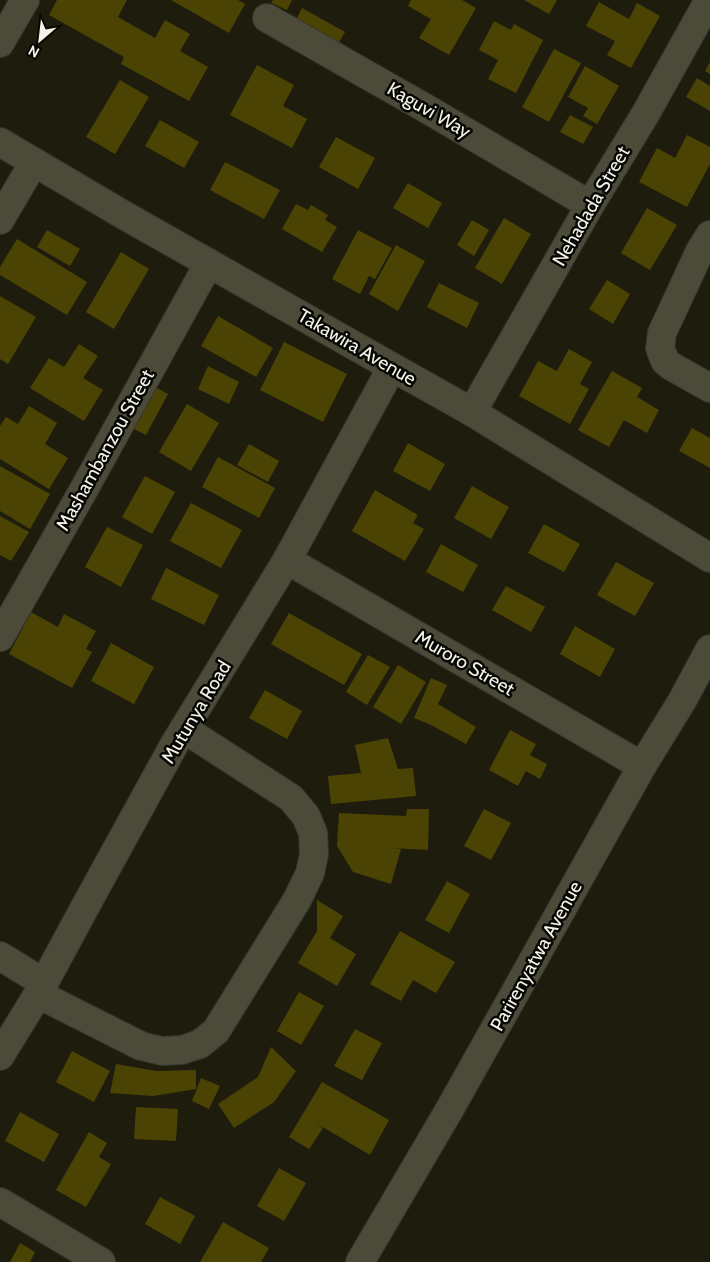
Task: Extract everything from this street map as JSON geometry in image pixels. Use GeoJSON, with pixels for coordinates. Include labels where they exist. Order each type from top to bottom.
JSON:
{"type":"FeatureCollection","features":[{"type":"Feature","properties":{"kind":"street"},"geometry":{"type":"LineString","coordinates":[[0,43],[25,0]]}},
{"type":"Feature","properties":{"kind":"street","name":"Nehadada Street"},"geometry":{"type":"LineString","coordinates":[[472,412],[590,205],[646,113],[700,3]]}},
{"type":"Feature","properties":{"kind":"street","name":"Kaguvi Way"},"geometry":{"type":"LineString","coordinates":[[267,18],[436,114],[590,205]]}},
{"type":"Feature","properties":{"kind":"street","name":"Takawira Avenue"},"geometry":{"type":"LineString","coordinates":[[0,142],[472,412],[710,558]]}},
{"type":"Feature","properties":{"kind":"street"},"geometry":{"type":"LineString","coordinates":[[0,220],[34,162]]}},
{"type":"Feature","properties":{"kind":"street"},"geometry":{"type":"LineString","coordinates":[[710,235],[700,251],[662,333],[660,348],[665,361],[671,366],[710,388]]}},
{"type":"Feature","properties":{"kind":"street","name":"Mashambanzou Street"},"geometry":{"type":"LineString","coordinates":[[0,637],[209,263]]}},
{"type":"Feature","properties":{"kind":"street","name":"Mutunya Road"},"geometry":{"type":"LineString","coordinates":[[0,1056],[41,989],[184,729],[287,560],[392,367]]}},
{"type":"Feature","properties":{"kind":"street","name":"Muroro Street"},"geometry":{"type":"LineString","coordinates":[[287,560],[642,766]]}},
{"type":"Feature","properties":{"kind":"street","name":"Parirenyatwa Avenue"},"geometry":{"type":"LineString","coordinates":[[360,1262],[456,1099],[642,766],[682,701],[710,649]]}},
{"type":"Feature","properties":{"kind":"street"},"geometry":{"type":"LineString","coordinates":[[0,956],[41,989],[141,1046],[162,1051],[182,1050],[200,1044],[216,1031],[297,900],[310,873],[314,854],[313,834],[306,816],[291,798],[184,729]]}},
{"type":"Feature","properties":{"kind":"street"},"geometry":{"type":"LineString","coordinates":[[0,1202],[101,1262]]}},
{"type":"Feature","properties":{"kind":"building"},"geometry":{"type":"Polygon","coordinates":[[[57,0],[127,0],[118,17],[155,38],[165,20],[190,34],[180,51],[208,67],[189,101],[121,64],[124,57],[49,15],[57,0]]]}},
{"type":"Feature","properties":{"kind":"building"},"geometry":{"type":"Polygon","coordinates":[[[171,0],[238,0],[245,4],[229,33],[171,0]]]}},
{"type":"Feature","properties":{"kind":"building"},"geometry":{"type":"Polygon","coordinates":[[[273,0],[292,0],[287,10],[271,3],[273,0]]]}},
{"type":"Feature","properties":{"kind":"building"},"geometry":{"type":"Polygon","coordinates":[[[411,0],[462,0],[476,8],[449,55],[419,38],[431,19],[408,6],[411,0]]]}},
{"type":"Feature","properties":{"kind":"building"},"geometry":{"type":"Polygon","coordinates":[[[524,0],[557,0],[549,14],[524,0]]]}},
{"type":"Feature","properties":{"kind":"building"},"geometry":{"type":"Polygon","coordinates":[[[599,2],[629,19],[637,3],[660,16],[631,68],[607,55],[615,41],[586,26],[599,2]]]}},
{"type":"Feature","properties":{"kind":"building"},"geometry":{"type":"Polygon","coordinates":[[[302,8],[345,32],[338,44],[296,20],[302,8]]]}},
{"type":"Feature","properties":{"kind":"building"},"geometry":{"type":"Polygon","coordinates":[[[494,21],[511,30],[514,24],[543,40],[516,93],[488,79],[498,60],[479,50],[494,21]]]}},
{"type":"Feature","properties":{"kind":"building"},"geometry":{"type":"Polygon","coordinates":[[[554,49],[581,63],[549,122],[522,107],[554,49]]]}},
{"type":"Feature","properties":{"kind":"building"},"geometry":{"type":"Polygon","coordinates":[[[710,62],[710,74],[705,71],[710,62]]]}},
{"type":"Feature","properties":{"kind":"building"},"geometry":{"type":"Polygon","coordinates":[[[257,65],[294,85],[283,106],[307,119],[292,148],[230,115],[257,65]]]}},
{"type":"Feature","properties":{"kind":"building"},"geometry":{"type":"Polygon","coordinates":[[[585,66],[619,86],[597,124],[583,116],[588,108],[568,97],[585,66]]]}},
{"type":"Feature","properties":{"kind":"building"},"geometry":{"type":"Polygon","coordinates":[[[697,78],[710,86],[710,111],[686,97],[697,78]]]}},
{"type":"Feature","properties":{"kind":"building"},"geometry":{"type":"Polygon","coordinates":[[[120,80],[149,97],[115,154],[86,137],[120,80]]]}},
{"type":"Feature","properties":{"kind":"building"},"geometry":{"type":"Polygon","coordinates":[[[570,115],[593,127],[583,144],[560,132],[570,115]]]}},
{"type":"Feature","properties":{"kind":"building"},"geometry":{"type":"Polygon","coordinates":[[[160,120],[199,142],[184,168],[145,146],[160,120]]]}},
{"type":"Feature","properties":{"kind":"building"},"geometry":{"type":"Polygon","coordinates":[[[687,135],[710,147],[710,164],[687,207],[639,182],[657,148],[675,158],[687,135]]]}},
{"type":"Feature","properties":{"kind":"building"},"geometry":{"type":"Polygon","coordinates":[[[336,137],[375,158],[358,189],[319,167],[336,137]]]}},
{"type":"Feature","properties":{"kind":"building"},"geometry":{"type":"Polygon","coordinates":[[[225,162],[280,190],[264,219],[210,190],[225,162]]]}},
{"type":"Feature","properties":{"kind":"building"},"geometry":{"type":"Polygon","coordinates":[[[408,183],[442,203],[428,228],[393,208],[408,183]]]}},
{"type":"Feature","properties":{"kind":"building"},"geometry":{"type":"Polygon","coordinates":[[[296,204],[308,210],[311,205],[328,215],[325,220],[337,227],[322,252],[282,229],[296,204]]]}},
{"type":"Feature","properties":{"kind":"building"},"geometry":{"type":"Polygon","coordinates":[[[647,208],[677,225],[650,270],[621,253],[647,208]]]}},
{"type":"Feature","properties":{"kind":"building"},"geometry":{"type":"Polygon","coordinates":[[[504,218],[531,234],[502,284],[475,268],[504,218]]]}},
{"type":"Feature","properties":{"kind":"building"},"geometry":{"type":"Polygon","coordinates":[[[472,220],[489,230],[474,256],[457,245],[472,220]]]}},
{"type":"Feature","properties":{"kind":"building"},"geometry":{"type":"Polygon","coordinates":[[[47,230],[80,249],[70,266],[37,247],[47,230]]]}},
{"type":"Feature","properties":{"kind":"building"},"geometry":{"type":"Polygon","coordinates":[[[358,230],[392,248],[375,279],[369,276],[360,294],[332,279],[358,230]]]}},
{"type":"Feature","properties":{"kind":"building"},"geometry":{"type":"Polygon","coordinates":[[[17,239],[87,282],[67,315],[0,275],[0,267],[17,239]]]}},
{"type":"Feature","properties":{"kind":"building"},"geometry":{"type":"Polygon","coordinates":[[[396,245],[425,261],[398,311],[369,294],[396,245]]]}},
{"type":"Feature","properties":{"kind":"building"},"geometry":{"type":"Polygon","coordinates":[[[121,252],[149,269],[114,329],[86,312],[121,252]]]}},
{"type":"Feature","properties":{"kind":"building"},"geometry":{"type":"Polygon","coordinates":[[[607,280],[630,294],[613,324],[589,309],[607,280]]]}},
{"type":"Feature","properties":{"kind":"building"},"geometry":{"type":"Polygon","coordinates":[[[439,283],[479,303],[467,328],[427,307],[439,283]]]}},
{"type":"Feature","properties":{"kind":"building"},"geometry":{"type":"Polygon","coordinates":[[[0,296],[36,317],[8,364],[0,359],[0,296]]]}},
{"type":"Feature","properties":{"kind":"building"},"geometry":{"type":"Polygon","coordinates":[[[218,316],[273,348],[256,377],[201,346],[218,316]]]}},
{"type":"Feature","properties":{"kind":"building"},"geometry":{"type":"Polygon","coordinates":[[[284,342],[347,374],[323,422],[260,390],[284,342]]]}},
{"type":"Feature","properties":{"kind":"building"},"geometry":{"type":"Polygon","coordinates":[[[79,344],[98,356],[83,378],[103,390],[84,421],[30,388],[49,358],[64,367],[79,344]]]}},
{"type":"Feature","properties":{"kind":"building"},"geometry":{"type":"Polygon","coordinates":[[[569,349],[592,362],[580,384],[589,389],[570,424],[519,396],[538,361],[557,371],[569,349]]]}},
{"type":"Feature","properties":{"kind":"building"},"geometry":{"type":"Polygon","coordinates":[[[208,366],[239,382],[229,404],[198,389],[208,366]]]}},
{"type":"Feature","properties":{"kind":"building"},"geometry":{"type":"Polygon","coordinates":[[[612,371],[642,388],[637,397],[659,410],[647,433],[624,420],[609,447],[578,430],[612,371]]]}},
{"type":"Feature","properties":{"kind":"building"},"geometry":{"type":"Polygon","coordinates":[[[155,387],[168,394],[146,435],[132,428],[155,387]]]}},
{"type":"Feature","properties":{"kind":"building"},"geometry":{"type":"Polygon","coordinates":[[[187,404],[219,423],[191,471],[159,452],[187,404]]]}},
{"type":"Feature","properties":{"kind":"building"},"geometry":{"type":"Polygon","coordinates":[[[29,406],[57,423],[45,444],[68,458],[49,489],[0,459],[0,426],[6,417],[18,424],[29,406]]]}},
{"type":"Feature","properties":{"kind":"building"},"geometry":{"type":"Polygon","coordinates":[[[692,428],[710,438],[710,468],[679,451],[692,428]]]}},
{"type":"Feature","properties":{"kind":"building"},"geometry":{"type":"Polygon","coordinates":[[[408,443],[445,464],[430,491],[393,471],[408,443]]]}},
{"type":"Feature","properties":{"kind":"building"},"geometry":{"type":"Polygon","coordinates":[[[249,444],[279,461],[268,482],[237,465],[249,444]]]}},
{"type":"Feature","properties":{"kind":"building"},"geometry":{"type":"Polygon","coordinates":[[[218,457],[275,488],[259,518],[202,487],[218,457]]]}},
{"type":"Feature","properties":{"kind":"building"},"geometry":{"type":"Polygon","coordinates":[[[0,466],[50,494],[30,529],[0,511],[0,466]]]}},
{"type":"Feature","properties":{"kind":"building"},"geometry":{"type":"Polygon","coordinates":[[[145,476],[175,492],[152,534],[122,517],[145,476]]]}},
{"type":"Feature","properties":{"kind":"building"},"geometry":{"type":"Polygon","coordinates":[[[472,486],[509,507],[491,539],[454,518],[472,486]]]}},
{"type":"Feature","properties":{"kind":"building"},"geometry":{"type":"Polygon","coordinates":[[[375,490],[418,515],[413,523],[424,529],[405,561],[352,531],[375,490]]]}},
{"type":"Feature","properties":{"kind":"building"},"geometry":{"type":"Polygon","coordinates":[[[191,503],[242,530],[221,568],[170,541],[191,503]]]}},
{"type":"Feature","properties":{"kind":"building"},"geometry":{"type":"Polygon","coordinates":[[[0,516],[29,532],[11,561],[0,555],[0,516]]]}},
{"type":"Feature","properties":{"kind":"building"},"geometry":{"type":"Polygon","coordinates":[[[544,524],[580,544],[564,572],[528,553],[544,524]]]}},
{"type":"Feature","properties":{"kind":"building"},"geometry":{"type":"Polygon","coordinates":[[[107,527],[143,545],[121,587],[85,567],[107,527]]]}},
{"type":"Feature","properties":{"kind":"building"},"geometry":{"type":"Polygon","coordinates":[[[441,544],[478,565],[463,592],[426,572],[441,544]]]}},
{"type":"Feature","properties":{"kind":"building"},"geometry":{"type":"Polygon","coordinates":[[[616,562],[654,583],[635,616],[597,595],[616,562]]]}},
{"type":"Feature","properties":{"kind":"building"},"geometry":{"type":"Polygon","coordinates":[[[166,568],[219,595],[204,625],[151,599],[166,568]]]}},
{"type":"Feature","properties":{"kind":"building"},"geometry":{"type":"Polygon","coordinates":[[[506,586],[545,607],[531,632],[492,610],[506,586]]]}},
{"type":"Feature","properties":{"kind":"building"},"geometry":{"type":"Polygon","coordinates":[[[31,612],[58,627],[64,614],[96,631],[86,649],[92,652],[72,688],[9,654],[31,612]]]}},
{"type":"Feature","properties":{"kind":"building"},"geometry":{"type":"Polygon","coordinates":[[[289,613],[362,654],[344,685],[271,644],[289,613]]]}},
{"type":"Feature","properties":{"kind":"building"},"geometry":{"type":"Polygon","coordinates":[[[575,626],[615,649],[600,677],[560,654],[575,626]]]}},
{"type":"Feature","properties":{"kind":"building"},"geometry":{"type":"Polygon","coordinates":[[[111,643],[154,667],[134,704],[91,681],[111,643]]]}},
{"type":"Feature","properties":{"kind":"building"},"geometry":{"type":"Polygon","coordinates":[[[368,655],[390,667],[367,705],[346,692],[368,655]]]}},
{"type":"Feature","properties":{"kind":"building"},"geometry":{"type":"Polygon","coordinates":[[[398,665],[426,682],[401,724],[373,707],[398,665]]]}},
{"type":"Feature","properties":{"kind":"building"},"geometry":{"type":"Polygon","coordinates":[[[431,678],[447,685],[438,704],[476,727],[466,744],[414,718],[431,678]]]}},
{"type":"Feature","properties":{"kind":"building"},"geometry":{"type":"Polygon","coordinates":[[[265,690],[302,711],[287,739],[249,718],[265,690]]]}},
{"type":"Feature","properties":{"kind":"building"},"geometry":{"type":"Polygon","coordinates":[[[510,730],[536,744],[530,755],[547,764],[540,779],[526,771],[518,786],[489,770],[510,730]]]}},
{"type":"Feature","properties":{"kind":"building"},"geometry":{"type":"Polygon","coordinates":[[[388,738],[398,769],[413,768],[416,796],[331,804],[328,776],[361,773],[355,745],[388,738]]]}},
{"type":"Feature","properties":{"kind":"building"},"geometry":{"type":"Polygon","coordinates":[[[407,809],[429,809],[428,850],[391,848],[401,849],[391,884],[353,872],[337,846],[339,813],[406,816],[407,809]]]}},
{"type":"Feature","properties":{"kind":"building"},"geometry":{"type":"Polygon","coordinates":[[[484,809],[511,823],[491,860],[464,846],[484,809]]]}},
{"type":"Feature","properties":{"kind":"building"},"geometry":{"type":"Polygon","coordinates":[[[447,881],[470,894],[449,933],[425,920],[447,881]]]}},
{"type":"Feature","properties":{"kind":"building"},"geometry":{"type":"Polygon","coordinates":[[[317,900],[343,916],[330,938],[356,954],[337,986],[298,963],[317,931],[317,900]]]}},
{"type":"Feature","properties":{"kind":"building"},"geometry":{"type":"Polygon","coordinates":[[[400,931],[455,962],[436,993],[413,980],[401,1001],[370,984],[400,931]]]}},
{"type":"Feature","properties":{"kind":"building"},"geometry":{"type":"Polygon","coordinates":[[[299,992],[324,1006],[301,1045],[277,1031],[299,992]]]}},
{"type":"Feature","properties":{"kind":"building"},"geometry":{"type":"Polygon","coordinates":[[[355,1029],[382,1043],[362,1080],[334,1066],[355,1029]]]}},
{"type":"Feature","properties":{"kind":"building"},"geometry":{"type":"Polygon","coordinates":[[[271,1047],[296,1071],[274,1102],[234,1128],[218,1104],[258,1077],[271,1047]]]}},
{"type":"Feature","properties":{"kind":"building"},"geometry":{"type":"Polygon","coordinates":[[[72,1051],[110,1071],[94,1102],[56,1082],[72,1051]]]}},
{"type":"Feature","properties":{"kind":"building"},"geometry":{"type":"Polygon","coordinates":[[[116,1064],[156,1071],[196,1070],[196,1089],[153,1096],[110,1093],[116,1064]]]}},
{"type":"Feature","properties":{"kind":"building"},"geometry":{"type":"Polygon","coordinates":[[[201,1078],[220,1086],[209,1109],[192,1101],[201,1078]]]}},
{"type":"Feature","properties":{"kind":"building"},"geometry":{"type":"Polygon","coordinates":[[[322,1082],[389,1120],[370,1155],[316,1123],[323,1128],[309,1149],[289,1137],[322,1082]]]}},
{"type":"Feature","properties":{"kind":"building"},"geometry":{"type":"Polygon","coordinates":[[[136,1107],[178,1109],[176,1141],[134,1139],[136,1107]]]}},
{"type":"Feature","properties":{"kind":"building"},"geometry":{"type":"Polygon","coordinates":[[[20,1112],[59,1134],[44,1162],[5,1141],[20,1112]]]}},
{"type":"Feature","properties":{"kind":"building"},"geometry":{"type":"Polygon","coordinates":[[[89,1132],[107,1143],[99,1157],[111,1164],[86,1207],[56,1190],[89,1132]]]}},
{"type":"Feature","properties":{"kind":"building"},"geometry":{"type":"Polygon","coordinates":[[[279,1168],[306,1183],[284,1221],[257,1206],[279,1168]]]}},
{"type":"Feature","properties":{"kind":"building"},"geometry":{"type":"Polygon","coordinates":[[[160,1197],[195,1216],[180,1244],[145,1224],[160,1197]]]}},
{"type":"Feature","properties":{"kind":"building"},"geometry":{"type":"Polygon","coordinates":[[[223,1222],[269,1248],[261,1262],[200,1262],[223,1222]]]}},
{"type":"Feature","properties":{"kind":"building"},"geometry":{"type":"Polygon","coordinates":[[[20,1243],[35,1252],[30,1262],[10,1262],[20,1243]]]}}]}
